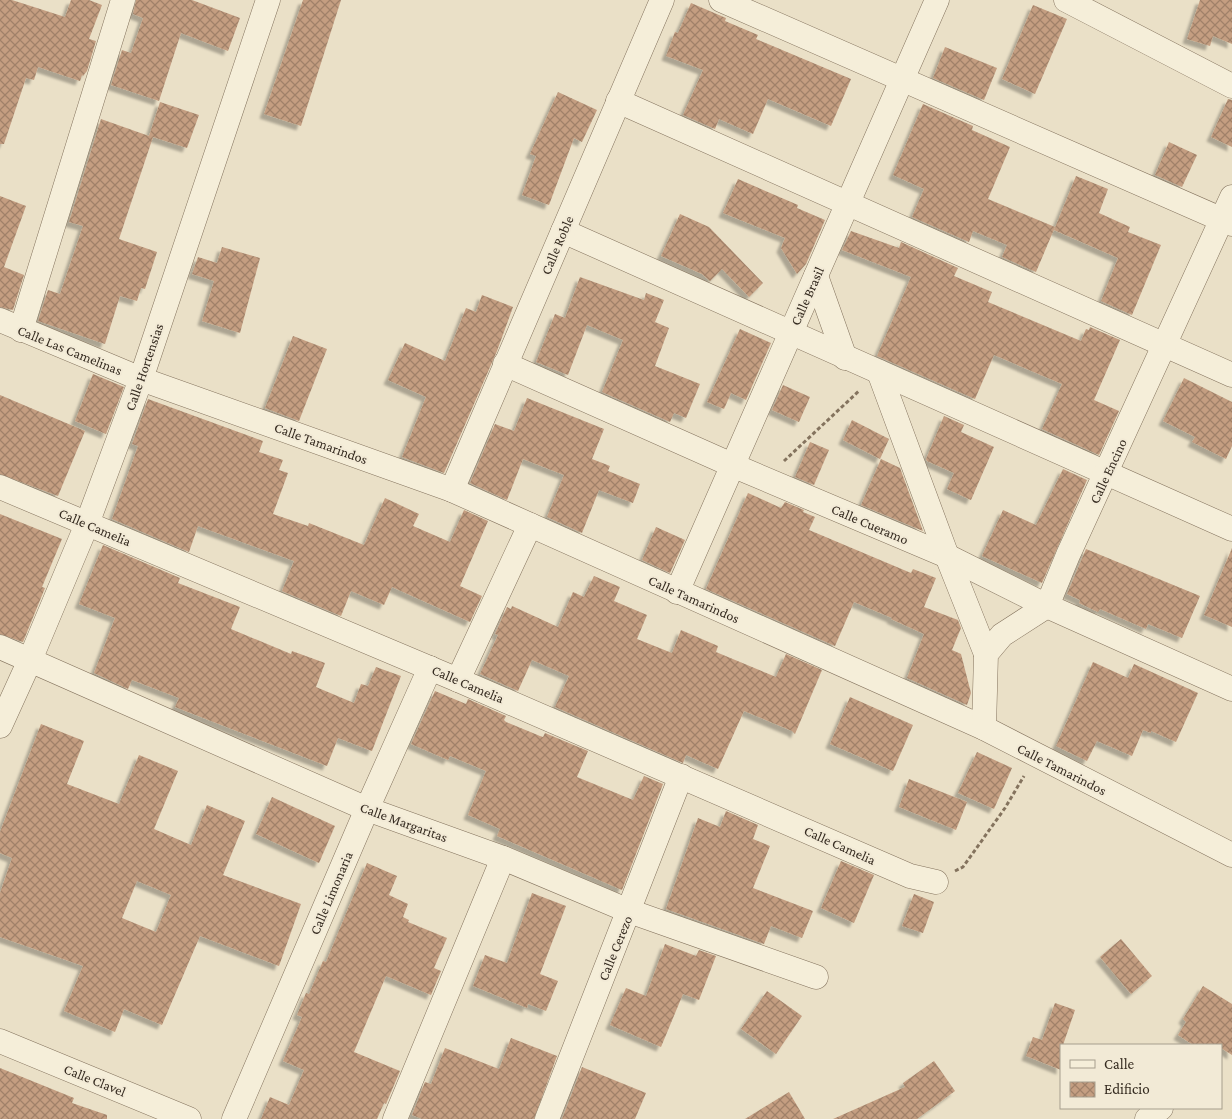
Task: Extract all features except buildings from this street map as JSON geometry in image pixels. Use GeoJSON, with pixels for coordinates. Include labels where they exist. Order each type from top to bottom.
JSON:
{"type":"FeatureCollection","features":[{"type":"Feature","properties":{"kind":"street"},"geometry":{"type":"LineString","coordinates":[[10,325],[123,0]]}},
{"type":"Feature","properties":{"kind":"street","name":"Calle Hortensias"},"geometry":{"type":"LineString","coordinates":[[0,726],[87,524],[141,379],[268,0]]}},
{"type":"Feature","properties":{"kind":"street","name":"Calle Roble"},"geometry":{"type":"LineString","coordinates":[[452,490],[662,0]]}},
{"type":"Feature","properties":{"kind":"street"},"geometry":{"type":"LineString","coordinates":[[721,0],[1227,222]]}},
{"type":"Feature","properties":{"kind":"street","name":"Calle Brasil"},"geometry":{"type":"LineString","coordinates":[[677,592],[937,0]]}},
{"type":"Feature","properties":{"kind":"street"},"geometry":{"type":"LineString","coordinates":[[1066,0],[1232,86]]}},
{"type":"Feature","properties":{"kind":"street"},"geometry":{"type":"LineString","coordinates":[[618,101],[1232,375]]}},
{"type":"Feature","properties":{"kind":"street","name":"Calle Encino"},"geometry":{"type":"LineString","coordinates":[[1047,606],[1068,555],[1165,344],[1227,222],[1232,197]]}},
{"type":"Feature","properties":{"kind":"street"},"geometry":{"type":"LineString","coordinates":[[562,231],[1232,529]]}},
{"type":"Feature","properties":{"kind":"street"},"geometry":{"type":"LineString","coordinates":[[816,276],[846,358]]}},
{"type":"Feature","properties":{"kind":"street","name":"Calle Las Camelinas"},"geometry":{"type":"LineString","coordinates":[[10,325],[141,379]]}},
{"type":"Feature","properties":{"kind":"street","name":"Calle Cueramo"},"geometry":{"type":"LineString","coordinates":[[505,364],[732,465],[947,556],[1047,606],[1232,689]]}},
{"type":"Feature","properties":{"kind":"street"},"geometry":{"type":"LineString","coordinates":[[879,372],[947,556],[986,654],[984,728]]}},
{"type":"Feature","properties":{"kind":"street","name":"Calle Tamarindos"},"geometry":{"type":"LineString","coordinates":[[141,379],[452,490],[984,728],[1232,855]]}},
{"type":"Feature","properties":{"kind":"street","name":"Calle Camelia"},"geometry":{"type":"LineString","coordinates":[[0,487],[430,668],[910,876],[936,882]]}},
{"type":"Feature","properties":{"kind":"street"},"geometry":{"type":"LineString","coordinates":[[458,680],[530,525]]}},
{"type":"Feature","properties":{"kind":"street"},"geometry":{"type":"LineString","coordinates":[[986,654],[1002,635],[1047,606]]}},
{"type":"Feature","properties":{"kind":"street","name":"Calle Margaritas"},"geometry":{"type":"LineString","coordinates":[[0,648],[367,809],[503,858],[629,912],[816,977]]}},
{"type":"Feature","properties":{"kind":"street","name":"Calle Limonaria"},"geometry":{"type":"LineString","coordinates":[[234,1119],[367,809],[430,668]]}},
{"type":"Feature","properties":{"kind":"street","name":"Calle Cerezo"},"geometry":{"type":"LineString","coordinates":[[547,1119],[681,776]]}},
{"type":"Feature","properties":{"kind":"street"},"geometry":{"type":"LineString","coordinates":[[395,1119],[503,858]]}},
{"type":"Feature","properties":{"kind":"street","name":"Calle Clavel"},"geometry":{"type":"LineString","coordinates":[[0,1041],[189,1119]]}},
{"type":"Feature","properties":{"kind":"street"},"geometry":{"type":"LineString","coordinates":[[1147,1119],[1160,1109]]}},
{"type":"Feature","properties":{"kind":"path"},"geometry":{"type":"LineString","coordinates":[[765,479],[879,372]]}},
{"type":"Feature","properties":{"kind":"path"},"geometry":{"type":"LineString","coordinates":[[936,882],[963,867],[1005,808],[1036,756]]}}]}
